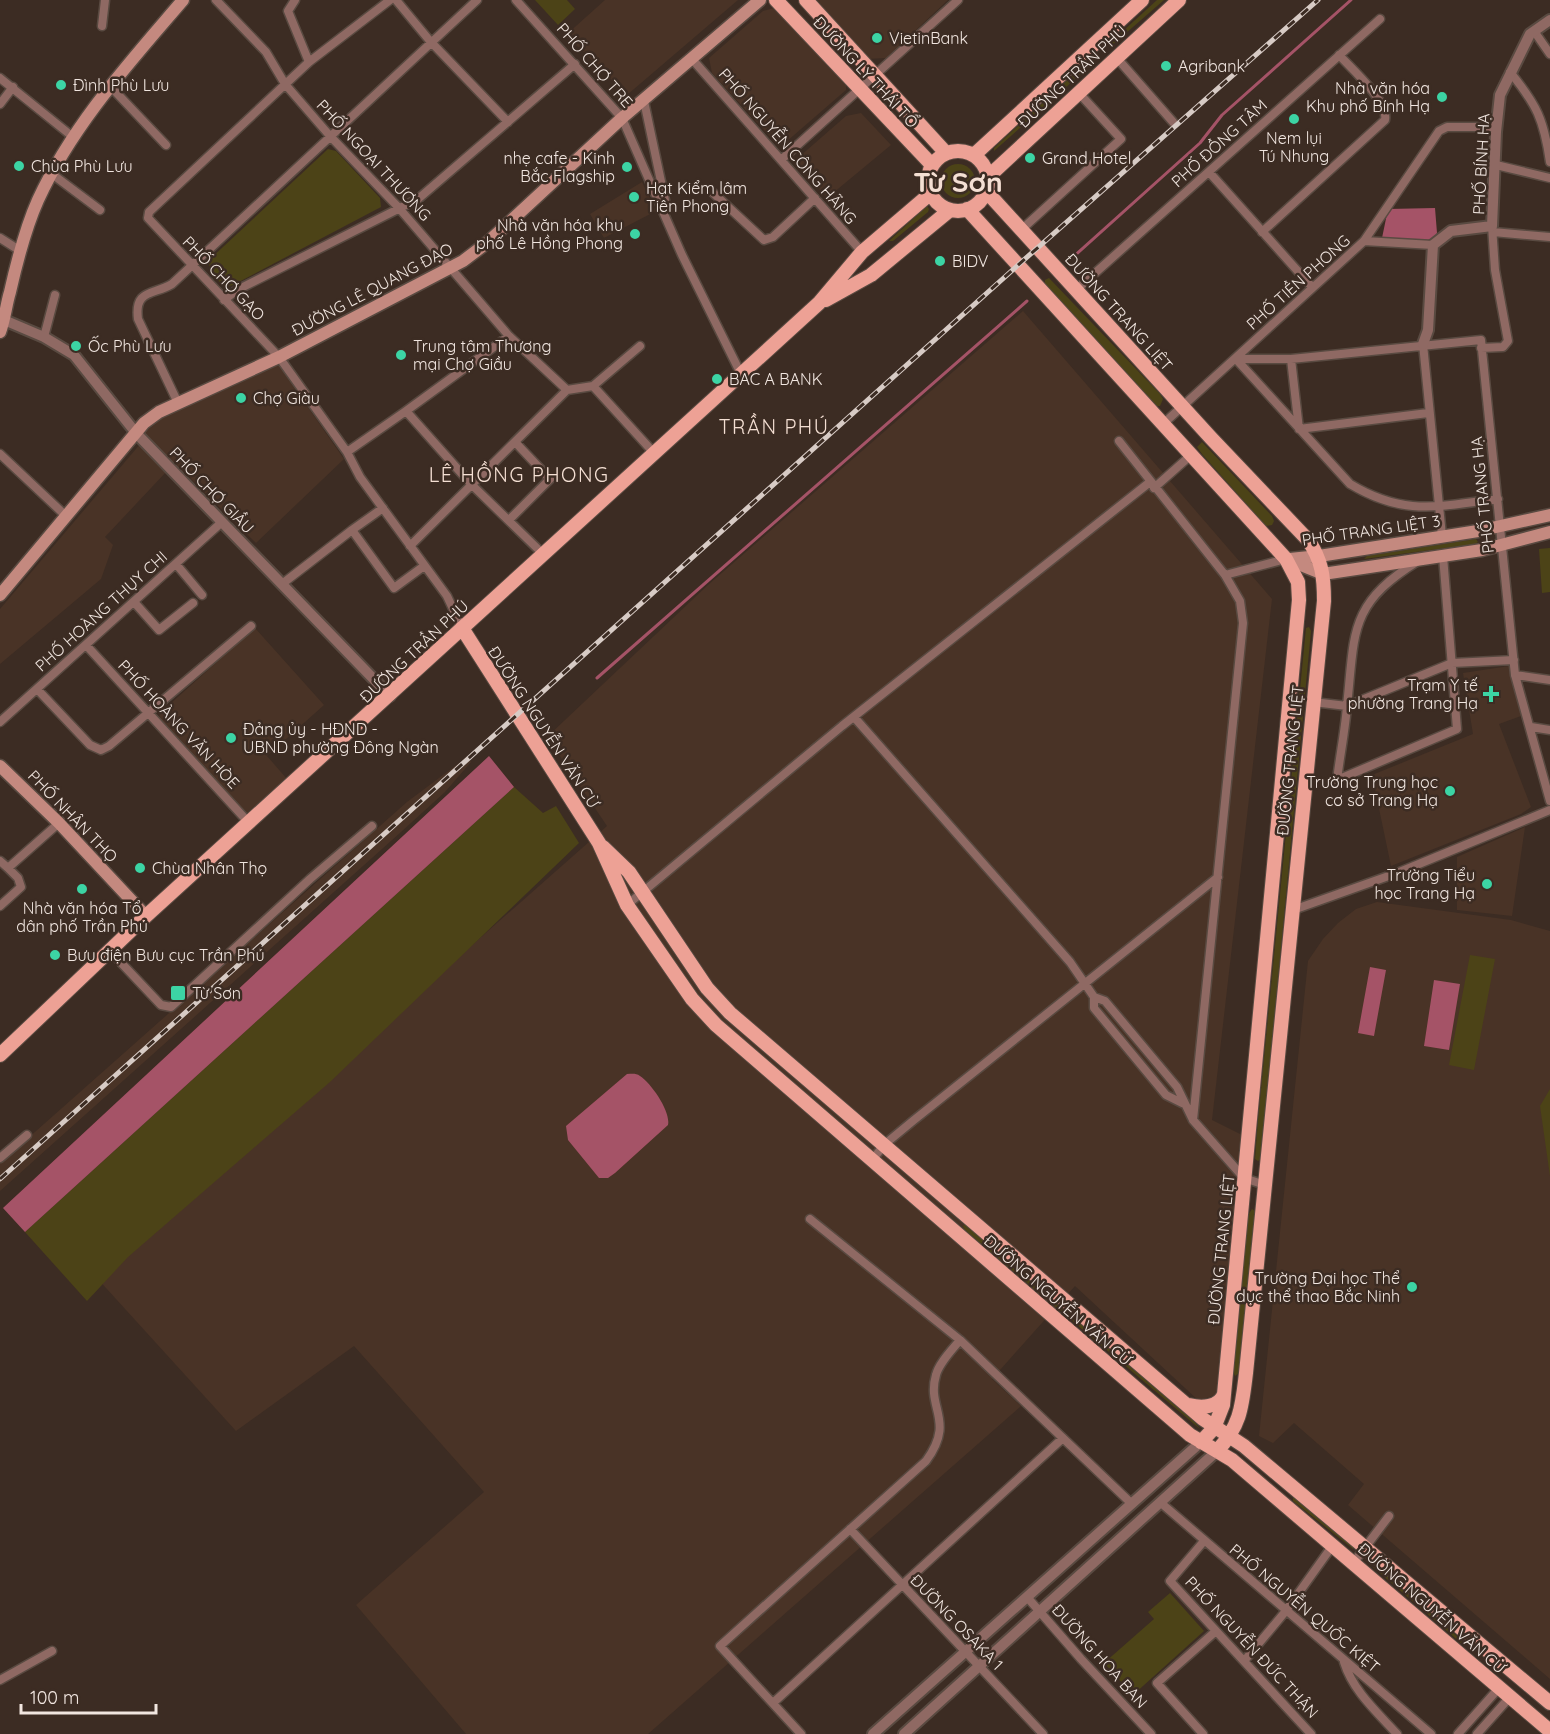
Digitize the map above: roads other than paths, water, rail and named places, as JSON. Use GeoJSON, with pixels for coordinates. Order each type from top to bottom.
{"type":"FeatureCollection","features":[{"type":"Feature","properties":{"kind":"main road"},"geometry":{"type":"LineString","coordinates":[[2,324],[20,250],[38,200],[52,174],[73,137],[110,86],[183,0]]}},
{"type":"Feature","properties":{"kind":"main road","name":"ĐƯỜNG LÊ QUANG ĐẠO"},"geometry":{"type":"LineString","coordinates":[[0,595],[136,433],[159,412],[279,357],[410,286],[451,268],[488,242],[622,118],[760,0]]}},
{"type":"Feature","properties":{"kind":"main road","name":"ĐƯỜNG LÝ THÁI TỔ"},"geometry":{"type":"LineString","coordinates":[[776,0],[932,165]]}},
{"type":"Feature","properties":{"kind":"main road","name":"ĐƯỜNG LÝ THÁI TỔ"},"geometry":{"type":"LineString","coordinates":[[806,0],[946,153]]}},
{"type":"Feature","properties":{"kind":"main road","name":"ĐƯỜNG TRẦN PHÚ"},"geometry":{"type":"LineString","coordinates":[[974,155],[1142,0]]}},
{"type":"Feature","properties":{"kind":"main road","name":"ĐƯỜNG TRẦN PHÚ"},"geometry":{"type":"LineString","coordinates":[[988,177],[1179,0]]}},
{"type":"Feature","properties":{"kind":"main road"},"geometry":{"type":"LineString","coordinates":[[1093,44],[1113,60]]}},
{"type":"Feature","properties":{"kind":"main road"},"geometry":{"type":"LineString","coordinates":[[960,150],[974,155],[983,163],[988,177],[986,191],[978,203],[967,209],[950,210],[940,205],[930,193],[928,178],[932,165],[946,153],[960,150]]}},
{"type":"Feature","properties":{"kind":"main road","name":"ĐƯỜNG TRANG LIỆT"},"geometry":{"type":"LineString","coordinates":[[986,191],[1308,540],[1319,556],[1323,574],[1324,601],[1243,1396],[1239,1418],[1230,1437],[1217,1451]]}},
{"type":"Feature","properties":{"kind":"main road","name":"ĐƯỜNG TRẦN PHÚ"},"geometry":{"type":"LineString","coordinates":[[2,1048],[819,303],[862,252],[930,193]]}},
{"type":"Feature","properties":{"kind":"main road","name":"ĐƯỜNG TRANG LIỆT"},"geometry":{"type":"LineString","coordinates":[[967,209],[1286,559],[1298,582],[1299,600],[1222,1412],[1214,1428],[1201,1442]]}},
{"type":"Feature","properties":{"kind":"main road","name":"ĐƯỜNG TRẦN PHÚ"},"geometry":{"type":"LineString","coordinates":[[819,303],[859,283],[950,210]]}},
{"type":"Feature","properties":{"kind":"main road"},"geometry":{"type":"LineString","coordinates":[[862,252],[877,270]]}},
{"type":"Feature","properties":{"kind":"main road"},"geometry":{"type":"LineString","coordinates":[[848,269],[859,283]]}},
{"type":"Feature","properties":{"kind":"main road","name":"PHỐ TRANG LIỆT 3"},"geometry":{"type":"LineString","coordinates":[[1286,559],[1319,556],[1442,536],[1550,515]]}},
{"type":"Feature","properties":{"kind":"main road"},"geometry":{"type":"LineString","coordinates":[[1323,574],[1443,556],[1550,532]]}},
{"type":"Feature","properties":{"kind":"main road","name":"PHỐ TRANG LIỆT 3"},"geometry":{"type":"LineString","coordinates":[[1286,559],[1323,574]]}},
{"type":"Feature","properties":{"kind":"main road","name":"ĐƯỜNG NGUYỄN VĂN CỪ"},"geometry":{"type":"LineString","coordinates":[[462,628],[599,843],[627,905],[692,999],[716,1025],[1080,1342],[1201,1442],[1232,1460],[1550,1731]]}},
{"type":"Feature","properties":{"kind":"main road","name":"PHỐ NHÂN THỌ"},"geometry":{"type":"LineString","coordinates":[[0,766],[59,823],[146,916]]}},
{"type":"Feature","properties":{"kind":"main road","name":"ĐƯỜNG NGUYỄN VĂN CỪ"},"geometry":{"type":"LineString","coordinates":[[599,843],[629,872],[707,988],[724,1007],[1214,1428],[1244,1446],[1484,1645],[1550,1703]]}},
{"type":"Feature","properties":{"kind":"main road"},"geometry":{"type":"LineString","coordinates":[[946,1224],[960,1209]]}},
{"type":"Feature","properties":{"kind":"main road"},"geometry":{"type":"LineString","coordinates":[[1189,1405],[1201,1407],[1215,1404],[1224,1394]]}},
{"type":"Feature","properties":{"kind":"main road"},"geometry":{"type":"LineString","coordinates":[[1470,1662],[1484,1645]]}},
{"type":"Feature","properties":{"kind":"main road"},"geometry":{"type":"LineString","coordinates":[[1510,1697],[1535,1690]]}},
{"type":"Feature","properties":{"kind":"street"},"geometry":{"type":"LineString","coordinates":[[102,26],[105,0]]}},
{"type":"Feature","properties":{"kind":"street","name":"PHỐ NGOẠI THƯƠNG"},"geometry":{"type":"LineString","coordinates":[[216,0],[266,52],[285,84],[330,136],[399,208],[509,336],[567,390]]}},
{"type":"Feature","properties":{"kind":"street"},"geometry":{"type":"LineString","coordinates":[[295,0],[288,11],[309,62]]}},
{"type":"Feature","properties":{"kind":"street","name":"PHỐ CHỢ GẠO"},"geometry":{"type":"LineString","coordinates":[[390,0],[309,62],[149,212],[151,224],[279,357],[347,452],[360,477],[455,607],[462,628]]}},
{"type":"Feature","properties":{"kind":"street"},"geometry":{"type":"LineString","coordinates":[[396,0],[430,41],[508,122]]}},
{"type":"Feature","properties":{"kind":"street"},"geometry":{"type":"LineString","coordinates":[[178,403],[142,330],[137,312],[145,294],[172,284],[430,41],[477,0]]}},
{"type":"Feature","properties":{"kind":"street","name":"PHỐ CHỢ TRE"},"geometry":{"type":"LineString","coordinates":[[516,0],[622,118],[670,223],[682,255],[741,374]]}},
{"type":"Feature","properties":{"kind":"street"},"geometry":{"type":"LineString","coordinates":[[781,160],[958,0]]}},
{"type":"Feature","properties":{"kind":"street","name":"PHỐ ĐỒNG TÂM"},"geometry":{"type":"LineString","coordinates":[[1076,290],[1380,19]]}},
{"type":"Feature","properties":{"kind":"street","name":"PHỐ BÍNH HẠ"},"geometry":{"type":"LineString","coordinates":[[1433,245],[1451,231],[1493,229],[1496,127],[1500,95],[1510,72],[1534,31],[1550,20]]}},
{"type":"Feature","properties":{"kind":"street"},"geometry":{"type":"LineString","coordinates":[[1534,31],[1550,54]]}},
{"type":"Feature","properties":{"kind":"street"},"geometry":{"type":"LineString","coordinates":[[1262,232],[1385,120],[1386,112],[1381,102],[1339,55]]}},
{"type":"Feature","properties":{"kind":"street","name":"PHỐ NGUYỄN CÔNG HÃNG"},"geometry":{"type":"LineString","coordinates":[[692,59],[862,252]]}},
{"type":"Feature","properties":{"kind":"street"},"geometry":{"type":"LineString","coordinates":[[1113,60],[1173,122]]}},
{"type":"Feature","properties":{"kind":"street"},"geometry":{"type":"LineString","coordinates":[[224,300],[237,290],[418,199],[575,64]]}},
{"type":"Feature","properties":{"kind":"street"},"geometry":{"type":"LineString","coordinates":[[1510,72],[1524,89],[1545,127],[1550,162]]}},
{"type":"Feature","properties":{"kind":"street"},"geometry":{"type":"LineString","coordinates":[[0,78],[73,137]]}},
{"type":"Feature","properties":{"kind":"street"},"geometry":{"type":"LineString","coordinates":[[110,86],[166,145]]}},
{"type":"Feature","properties":{"kind":"street"},"geometry":{"type":"LineString","coordinates":[[0,104],[13,87]]}},
{"type":"Feature","properties":{"kind":"street"},"geometry":{"type":"LineString","coordinates":[[1022,230],[1121,139],[1078,92]]}},
{"type":"Feature","properties":{"kind":"street","name":"PHỐ CHỢ TRE"},"geometry":{"type":"LineString","coordinates":[[644,101],[670,223]]}},
{"type":"Feature","properties":{"kind":"street","name":"PHỐ TIỀN PHONG"},"geometry":{"type":"LineString","coordinates":[[1162,424],[1364,242],[1439,131],[1447,127],[1496,127]]}},
{"type":"Feature","properties":{"kind":"street"},"geometry":{"type":"LineString","coordinates":[[1496,165],[1550,178]]}},
{"type":"Feature","properties":{"kind":"street"},"geometry":{"type":"LineString","coordinates":[[1209,172],[1312,287]]}},
{"type":"Feature","properties":{"kind":"street"},"geometry":{"type":"LineString","coordinates":[[52,174],[100,210]]}},
{"type":"Feature","properties":{"kind":"street"},"geometry":{"type":"LineString","coordinates":[[710,189],[764,240],[773,237],[815,198]]}},
{"type":"Feature","properties":{"kind":"street"},"geometry":{"type":"LineString","coordinates":[[1236,359],[1291,359],[1481,339],[1481,348],[1503,347],[1508,341],[1495,270],[1493,229],[1550,237]]}},
{"type":"Feature","properties":{"kind":"street"},"geometry":{"type":"LineString","coordinates":[[0,238],[20,250]]}},
{"type":"Feature","properties":{"kind":"street"},"geometry":{"type":"LineString","coordinates":[[1364,242],[1433,245],[1428,330],[1423,344],[1437,506],[1442,536]]}},
{"type":"Feature","properties":{"kind":"street"},"geometry":{"type":"LineString","coordinates":[[44,337],[55,295]]}},
{"type":"Feature","properties":{"kind":"street","name":"PHỐ CHỢ GIẦU"},"geometry":{"type":"LineString","coordinates":[[2,324],[44,337],[74,355],[136,433],[390,696]]}},
{"type":"Feature","properties":{"kind":"street"},"geometry":{"type":"LineString","coordinates":[[347,452],[509,336]]}},
{"type":"Feature","properties":{"kind":"street"},"geometry":{"type":"LineString","coordinates":[[410,546],[567,390],[593,386],[640,346]]}},
{"type":"Feature","properties":{"kind":"street","name":"PHỐ TRANG HẠ"},"geometry":{"type":"LineString","coordinates":[[1481,348],[1504,544],[1515,675],[1550,801]]}},
{"type":"Feature","properties":{"kind":"street"},"geometry":{"type":"LineString","coordinates":[[1236,359],[1350,484],[1372,497],[1400,507],[1437,506],[1498,499]]}},
{"type":"Feature","properties":{"kind":"street"},"geometry":{"type":"LineString","coordinates":[[1291,359],[1299,429]]}},
{"type":"Feature","properties":{"kind":"street"},"geometry":{"type":"LineString","coordinates":[[593,386],[654,453]]}},
{"type":"Feature","properties":{"kind":"street"},"geometry":{"type":"LineString","coordinates":[[406,411],[471,484],[543,554]]}},
{"type":"Feature","properties":{"kind":"street"},"geometry":{"type":"LineString","coordinates":[[1299,429],[1428,413]]}},
{"type":"Feature","properties":{"kind":"street"},"geometry":{"type":"LineString","coordinates":[[1119,441],[1225,574],[1240,601],[1243,623],[1193,1120]]}},
{"type":"Feature","properties":{"kind":"street"},"geometry":{"type":"LineString","coordinates":[[509,520],[550,479],[515,442]]}},
{"type":"Feature","properties":{"kind":"street"},"geometry":{"type":"LineString","coordinates":[[0,454],[66,516]]}},
{"type":"Feature","properties":{"kind":"street"},"geometry":{"type":"LineString","coordinates":[[627,905],[854,717],[1190,456]]}},
{"type":"Feature","properties":{"kind":"street"},"geometry":{"type":"LineString","coordinates":[[282,584],[383,508]]}},
{"type":"Feature","properties":{"kind":"street","name":"PHỐ HOÀNG THỤY CHI"},"geometry":{"type":"LineString","coordinates":[[0,722],[222,522]]}},
{"type":"Feature","properties":{"kind":"street"},"geometry":{"type":"LineString","coordinates":[[352,530],[394,588],[424,566]]}},
{"type":"Feature","properties":{"kind":"street"},"geometry":{"type":"LineString","coordinates":[[1421,559],[1378,594],[1358,622],[1350,657],[1347,706],[1337,780],[1457,729],[1443,556]]}},
{"type":"Feature","properties":{"kind":"street"},"geometry":{"type":"LineString","coordinates":[[1225,574],[1286,559]]}},
{"type":"Feature","properties":{"kind":"street"},"geometry":{"type":"LineString","coordinates":[[176,564],[202,595]]}},
{"type":"Feature","properties":{"kind":"street"},"geometry":{"type":"LineString","coordinates":[[134,602],[159,630],[193,603]]}},
{"type":"Feature","properties":{"kind":"street"},"geometry":{"type":"LineString","coordinates":[[37,689],[90,746],[98,750],[109,746],[251,626]]}},
{"type":"Feature","properties":{"kind":"street","name":"PHỐ HOÀNG VĂN HÒE"},"geometry":{"type":"LineString","coordinates":[[86,645],[250,824]]}},
{"type":"Feature","properties":{"kind":"street"},"geometry":{"type":"LineString","coordinates":[[1313,702],[1347,706],[1452,663],[1514,660]]}},
{"type":"Feature","properties":{"kind":"street"},"geometry":{"type":"LineString","coordinates":[[1515,675],[1550,680]]}},
{"type":"Feature","properties":{"kind":"street"},"geometry":{"type":"LineString","coordinates":[[854,717],[1070,962],[1094,997],[1105,1001],[1177,1087],[1182,1102],[1193,1120],[1245,1178],[1265,1185]]}},
{"type":"Feature","properties":{"kind":"street"},"geometry":{"type":"LineString","coordinates":[[1531,727],[1550,730]]}},
{"type":"Feature","properties":{"kind":"street"},"geometry":{"type":"LineString","coordinates":[[1293,910],[1397,873],[1550,810]]}},
{"type":"Feature","properties":{"kind":"street"},"geometry":{"type":"LineString","coordinates":[[8,868],[59,823]]}},
{"type":"Feature","properties":{"kind":"street"},"geometry":{"type":"LineString","coordinates":[[110,951],[161,1005],[171,1007],[310,879],[372,826]]}},
{"type":"Feature","properties":{"kind":"street"},"geometry":{"type":"LineString","coordinates":[[0,861],[18,878],[21,886],[0,906]]}},
{"type":"Feature","properties":{"kind":"street"},"geometry":{"type":"LineString","coordinates":[[872,1160],[885,1144],[1218,877]]}},
{"type":"Feature","properties":{"kind":"street"},"geometry":{"type":"LineString","coordinates":[[1094,997],[1094,1008],[1166,1095],[1182,1102]]}},
{"type":"Feature","properties":{"kind":"street"},"geometry":{"type":"LineString","coordinates":[[0,1158],[27,1135]]}},
{"type":"Feature","properties":{"kind":"street"},"geometry":{"type":"LineString","coordinates":[[810,1219],[960,1340],[1132,1504]]}},
{"type":"Feature","properties":{"kind":"street"},"geometry":{"type":"LineString","coordinates":[[801,1734],[720,1646],[926,1461],[937,1446],[941,1426],[934,1383],[936,1372],[960,1340]]}},
{"type":"Feature","properties":{"kind":"street"},"geometry":{"type":"LineString","coordinates":[[773,1703],[1063,1438]]}},
{"type":"Feature","properties":{"kind":"street"},"geometry":{"type":"LineString","coordinates":[[873,1734],[1201,1442]]}},
{"type":"Feature","properties":{"kind":"street"},"geometry":{"type":"LineString","coordinates":[[904,1734],[1217,1451]]}},
{"type":"Feature","properties":{"kind":"street","name":"PHỐ NGUYỄN QUỐC KIỆT"},"geometry":{"type":"LineString","coordinates":[[1161,1503],[1285,1612],[1431,1734]]}},
{"type":"Feature","properties":{"kind":"street"},"geometry":{"type":"LineString","coordinates":[[1354,1562],[1389,1516]]}},
{"type":"Feature","properties":{"kind":"street","name":"ĐƯỜNG OSAKA 1"},"geometry":{"type":"LineString","coordinates":[[850,1529],[901,1586],[1042,1733]]}},
{"type":"Feature","properties":{"kind":"street","name":"PHỐ NGUYỄN ĐỨC THẬN"},"geometry":{"type":"LineString","coordinates":[[1204,1541],[1170,1581],[1311,1734]]}},
{"type":"Feature","properties":{"kind":"street"},"geometry":{"type":"LineString","coordinates":[[1245,1660],[1285,1612],[1333,1545]]}},
{"type":"Feature","properties":{"kind":"street","name":"ĐƯỜNG HOA BAN"},"geometry":{"type":"LineString","coordinates":[[1027,1597],[1151,1734]]}},
{"type":"Feature","properties":{"kind":"street"},"geometry":{"type":"LineString","coordinates":[[1203,1734],[1157,1683],[1215,1631]]}},
{"type":"Feature","properties":{"kind":"street"},"geometry":{"type":"LineString","coordinates":[[0,1680],[52,1651]]}},
{"type":"Feature","properties":{"kind":"street"},"geometry":{"type":"LineString","coordinates":[[1344,1661],[1349,1678],[1355,1687],[1398,1734]]}},
{"type":"Feature","properties":{"kind":"street"},"geometry":{"type":"LineString","coordinates":[[1458,1734],[1510,1697]]}},
{"type":"Feature","properties":{"kind":"street"},"geometry":{"type":"LineString","coordinates":[[1477,1734],[1510,1697]]}},
{"type":"Feature","properties":{"kind":"waterway"},"geometry":{"type":"LineString","coordinates":[[1072,258],[1200,143],[1222,115],[1351,0]]}},
{"type":"Feature","properties":{"kind":"waterway"},"geometry":{"type":"LineString","coordinates":[[597,678],[1027,301]]}},
{"type":"Feature","properties":{"kind":"railway"},"geometry":{"type":"LineString","coordinates":[[0,1179],[1017,266],[1318,0]]}},
{"type":"Feature","properties":{"kind":"place","name":"VietinBank"},"geometry":{"type":"Point","coordinates":[877,38]}},
{"type":"Feature","properties":{"kind":"place","name":"Agribank"},"geometry":{"type":"Point","coordinates":[1166,66]}},
{"type":"Feature","properties":{"kind":"place","name":"Đình Phù Lưu"},"geometry":{"type":"Point","coordinates":[61,85]}},
{"type":"Feature","properties":{"kind":"place","name":"Nhà văn hóa Khu phố Bính Hạ"},"geometry":{"type":"Point","coordinates":[1442,97]}},
{"type":"Feature","properties":{"kind":"place","name":"Nem lụi Tú Nhung"},"geometry":{"type":"Point","coordinates":[1294,119]}},
{"type":"Feature","properties":{"kind":"place","name":"Grand Hotel"},"geometry":{"type":"Point","coordinates":[1030,158]}},
{"type":"Feature","properties":{"kind":"place","name":"Chùa Phù Lưu"},"geometry":{"type":"Point","coordinates":[19,166]}},
{"type":"Feature","properties":{"kind":"place","name":"nhẹ cafe - Kinh Bắc Flagship"},"geometry":{"type":"Point","coordinates":[627,167]}},
{"type":"Feature","properties":{"kind":"place","name":"Hạt Kiểm lâm Tiên Phong"},"geometry":{"type":"Point","coordinates":[634,197]}},
{"type":"Feature","properties":{"kind":"place","name":"Nhà văn hóa khu phố Lê Hồng Phong"},"geometry":{"type":"Point","coordinates":[635,234]}},
{"type":"Feature","properties":{"kind":"place","name":"BIDV"},"geometry":{"type":"Point","coordinates":[940,261]}},
{"type":"Feature","properties":{"kind":"place","name":"Ốc Phù Lưu"},"geometry":{"type":"Point","coordinates":[76,346]}},
{"type":"Feature","properties":{"kind":"place","name":"Trung tâm Thương mại Chợ Giầu"},"geometry":{"type":"Point","coordinates":[401,355]}},
{"type":"Feature","properties":{"kind":"place","name":"BAC A BANK"},"geometry":{"type":"Point","coordinates":[717,379]}},
{"type":"Feature","properties":{"kind":"place","name":"Chợ Giàu"},"geometry":{"type":"Point","coordinates":[241,398]}},
{"type":"Feature","properties":{"kind":"place","name":"Trạm Y tế phường Trang Hạ"},"geometry":{"type":"Point","coordinates":[1491,694]}},
{"type":"Feature","properties":{"kind":"place","name":"Đảng ủy - HĐND - UBND phường Đông Ngàn"},"geometry":{"type":"Point","coordinates":[231,738]}},
{"type":"Feature","properties":{"kind":"place","name":"Trường Trung học cơ sở Trang Hạ"},"geometry":{"type":"Point","coordinates":[1450,791]}},
{"type":"Feature","properties":{"kind":"place","name":"Chùa Nhân Thọ"},"geometry":{"type":"Point","coordinates":[140,868]}},
{"type":"Feature","properties":{"kind":"place","name":"Trường Tiểu học Trang Hạ"},"geometry":{"type":"Point","coordinates":[1487,884]}},
{"type":"Feature","properties":{"kind":"place","name":"Nhà văn hóa Tổ dân phố Trần Phú"},"geometry":{"type":"Point","coordinates":[82,889]}},
{"type":"Feature","properties":{"kind":"place","name":"Bưu điện Bưu cục Trần Phú"},"geometry":{"type":"Point","coordinates":[55,955]}},
{"type":"Feature","properties":{"kind":"place","name":"Từ Sơn"},"geometry":{"type":"Point","coordinates":[178,993]}},
{"type":"Feature","properties":{"kind":"place","name":"Trường Đại học Thể dục thể thao Bắc Ninh"},"geometry":{"type":"Point","coordinates":[1412,1287]}},
{"type":"Feature","properties":{"kind":"district","name":"Từ Sơn"},"geometry":{"type":"Point","coordinates":[958,181]}},
{"type":"Feature","properties":{"kind":"district","name":"TRẦN PHÚ"},"geometry":{"type":"Point","coordinates":[774,426]}},
{"type":"Feature","properties":{"kind":"district","name":"LÊ HỒNG PHONG"},"geometry":{"type":"Point","coordinates":[519,474]}}]}
